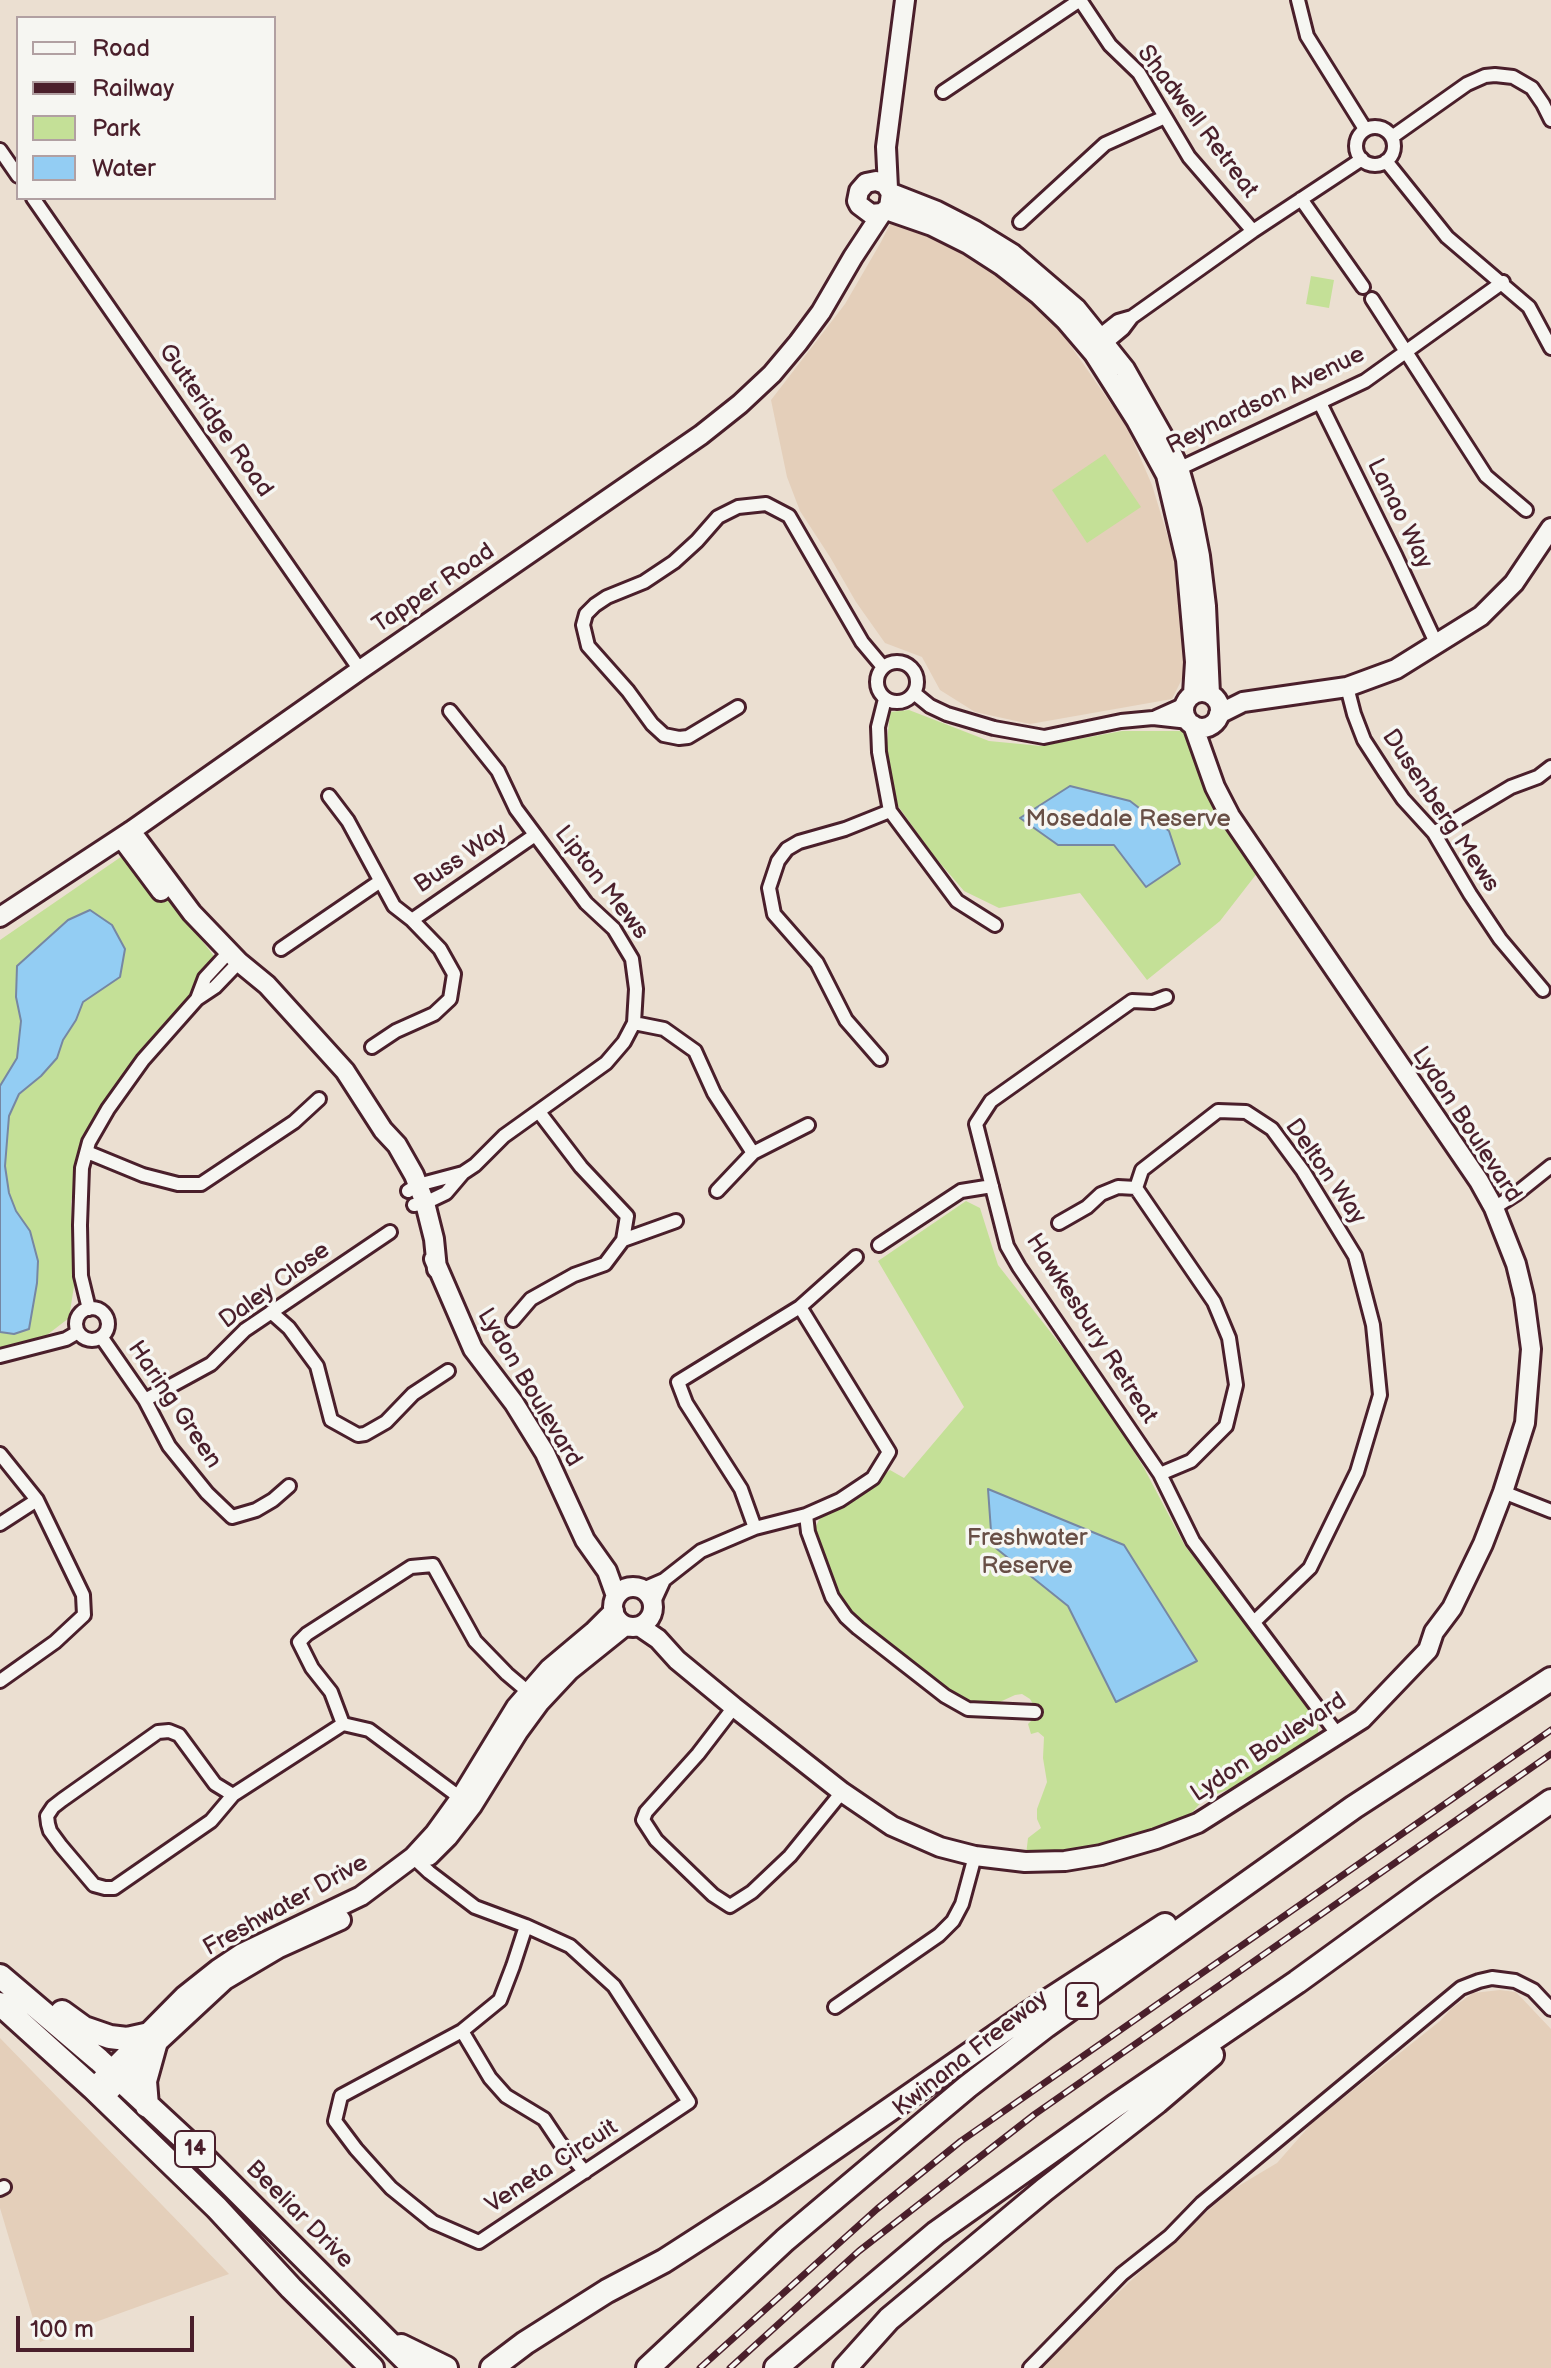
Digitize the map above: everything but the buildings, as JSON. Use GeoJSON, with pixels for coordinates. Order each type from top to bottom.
{"type":"FeatureCollection","features":[{"type":"Feature","properties":{"kind":"highway","name":"Kwinana Freeway"},"geometry":{"type":"LineString","coordinates":[[648,2368],[785,2240],[967,2087],[1046,2026],[1354,1807],[1551,1679]]}},
{"type":"Feature","properties":{"kind":"highway"},"geometry":{"type":"LineString","coordinates":[[776,2368],[936,2233],[1551,1801]]}},
{"type":"Feature","properties":{"kind":"highway"},"geometry":{"type":"LineString","coordinates":[[492,2368],[525,2343],[607,2291],[664,2261],[768,2194],[1091,1972],[1216,1893],[1250,1880]]}},
{"type":"Feature","properties":{"kind":"highway"},"geometry":{"type":"LineString","coordinates":[[4,1979],[29,1989],[84,2028],[99,2034],[150,2040],[145,2081],[147,2106]]}},
{"type":"Feature","properties":{"kind":"highway","name":"Beeliar Drive"},"geometry":{"type":"LineString","coordinates":[[4,1979],[194,2148],[414,2368]]}},
{"type":"Feature","properties":{"kind":"highway"},"geometry":{"type":"LineString","coordinates":[[845,2368],[889,2319],[1044,2190],[1157,2102],[1297,1982]]}},
{"type":"Feature","properties":{"kind":"highway","name":"14"},"geometry":{"type":"LineString","coordinates":[[0,2004],[217,2208],[368,2365]]}},
{"type":"Feature","properties":{"kind":"highway"},"geometry":{"type":"LineString","coordinates":[[386,2338],[446,2368]]}},
{"type":"Feature","properties":{"kind":"street"},"geometry":{"type":"LineString","coordinates":[[887,201],[886,147],[905,0]]}},
{"type":"Feature","properties":{"kind":"street"},"geometry":{"type":"LineString","coordinates":[[943,92],[1080,0]]}},
{"type":"Feature","properties":{"kind":"street","name":"Shadwell Retreat"},"geometry":{"type":"LineString","coordinates":[[1080,0],[1110,45],[1139,73],[1189,157],[1253,231]]}},
{"type":"Feature","properties":{"kind":"street"},"geometry":{"type":"LineString","coordinates":[[1298,0],[1307,36],[1365,129]]}},
{"type":"Feature","properties":{"kind":"street"},"geometry":{"type":"LineString","coordinates":[[1392,137],[1467,84],[1485,76],[1513,77],[1532,88],[1551,120]]}},
{"type":"Feature","properties":{"kind":"street"},"geometry":{"type":"LineString","coordinates":[[1020,222],[1105,144],[1165,117]]}},
{"type":"Feature","properties":{"kind":"street"},"geometry":{"type":"LineString","coordinates":[[1378,127],[1392,137],[1394,150],[1386,161],[1373,165],[1362,159],[1356,146],[1365,129],[1378,127]]}},
{"type":"Feature","properties":{"kind":"street"},"geometry":{"type":"LineString","coordinates":[[886,147],[857,195],[859,205],[871,214],[887,201]]}},
{"type":"Feature","properties":{"kind":"street"},"geometry":{"type":"LineString","coordinates":[[0,150],[16,173]]}},
{"type":"Feature","properties":{"kind":"street"},"geometry":{"type":"LineString","coordinates":[[1097,345],[1118,321],[1132,317],[1362,159]]}},
{"type":"Feature","properties":{"kind":"street"},"geometry":{"type":"LineString","coordinates":[[1386,161],[1447,237],[1529,307],[1551,348]]}},
{"type":"Feature","properties":{"kind":"street"},"geometry":{"type":"LineString","coordinates":[[866,183],[881,182],[887,201]]}},
{"type":"Feature","properties":{"kind":"street"},"geometry":{"type":"LineString","coordinates":[[1301,199],[1363,287]]}},
{"type":"Feature","properties":{"kind":"street","name":"Gutteridge Road"},"geometry":{"type":"LineString","coordinates":[[34,200],[360,670]]}},
{"type":"Feature","properties":{"kind":"street","name":"Tapper Road"},"geometry":{"type":"LineString","coordinates":[[0,917],[126,834],[701,435],[740,404],[772,374],[821,312],[887,201]]}},
{"type":"Feature","properties":{"kind":"street","name":"Lydon Boulevard"},"geometry":{"type":"LineString","coordinates":[[126,834],[179,905],[260,995],[291,1012],[345,1071],[383,1130],[397,1145],[434,1239],[437,1269],[473,1349],[514,1403],[545,1453],[585,1540],[607,1571],[677,1660],[842,1792],[892,1826],[940,1847],[975,1856],[1025,1862],[1065,1861],[1101,1855],[1198,1823],[1362,1719],[1428,1650],[1434,1632],[1469,1577],[1503,1492],[1525,1423],[1531,1349],[1516,1264],[1494,1208],[1245,840],[1215,787],[1206,755],[1186,560],[1172,472],[1136,420],[1076,308],[1013,254],[951,218],[887,201]]}},
{"type":"Feature","properties":{"kind":"street","name":"Tapper Road"},"geometry":{"type":"LineString","coordinates":[[853,257],[859,205]]}},
{"type":"Feature","properties":{"kind":"street","name":"Reynardson Avenue"},"geometry":{"type":"LineString","coordinates":[[1172,472],[1365,381],[1503,282]]}},
{"type":"Feature","properties":{"kind":"street"},"geometry":{"type":"LineString","coordinates":[[1372,299],[1486,476],[1526,510]]}},
{"type":"Feature","properties":{"kind":"street","name":"Lanao Way"},"geometry":{"type":"LineString","coordinates":[[1320,403],[1437,645]]}},
{"type":"Feature","properties":{"kind":"street"},"geometry":{"type":"LineString","coordinates":[[738,707],[688,737],[664,735],[588,646],[583,625],[586,614],[595,605],[644,582],[674,562],[718,517],[738,507],[766,504],[789,516],[862,642],[883,667]]}},
{"type":"Feature","properties":{"kind":"street"},"geometry":{"type":"LineString","coordinates":[[914,693],[947,714],[994,728],[1044,737],[1121,721],[1347,687],[1396,669],[1481,616],[1514,583],[1551,528]]}},
{"type":"Feature","properties":{"kind":"street"},"geometry":{"type":"LineString","coordinates":[[897,661],[911,667],[918,684],[908,700],[893,702],[885,699],[877,682],[883,667],[897,661]]}},
{"type":"Feature","properties":{"kind":"street","name":"Dusenberg Mews"},"geometry":{"type":"LineString","coordinates":[[1347,687],[1364,740],[1403,799],[1434,833],[1500,939],[1543,990]]}},
{"type":"Feature","properties":{"kind":"street"},"geometry":{"type":"LineString","coordinates":[[885,699],[878,727],[879,752],[890,811],[957,901],[995,925]]}},
{"type":"Feature","properties":{"kind":"street","name":"Lipton Mews"},"geometry":{"type":"LineString","coordinates":[[450,711],[498,771],[516,809],[535,835],[586,903],[614,929],[632,959],[636,989],[634,1023]]}},
{"type":"Feature","properties":{"kind":"street"},"geometry":{"type":"LineString","coordinates":[[1434,833],[1551,767]]}},
{"type":"Feature","properties":{"kind":"street"},"geometry":{"type":"LineString","coordinates":[[329,796],[348,821],[394,906],[440,949],[454,974],[450,999],[434,1014],[396,1031],[372,1047]]}},
{"type":"Feature","properties":{"kind":"street"},"geometry":{"type":"LineString","coordinates":[[880,1059],[846,1020],[817,963],[774,914],[769,888],[778,861],[787,849],[799,842],[854,826],[890,811]]}},
{"type":"Feature","properties":{"kind":"street","name":"Buss Way"},"geometry":{"type":"LineString","coordinates":[[412,920],[535,835]]}},
{"type":"Feature","properties":{"kind":"street"},"geometry":{"type":"LineString","coordinates":[[281,949],[379,882]]}},
{"type":"Feature","properties":{"kind":"street"},"geometry":{"type":"LineString","coordinates":[[89,1309],[81,1276],[80,1225],[82,1168],[89,1142],[134,1072],[197,999],[215,987],[230,961]]}},
{"type":"Feature","properties":{"kind":"street","name":"Hawkesbury Retreat"},"geometry":{"type":"LineString","coordinates":[[1166,997],[1153,1002],[1132,1001],[991,1101],[976,1124],[1007,1246],[1019,1267],[1160,1474],[1193,1541],[1338,1735]]}},
{"type":"Feature","properties":{"kind":"street"},"geometry":{"type":"LineString","coordinates":[[416,1196],[475,1165],[504,1136],[606,1063],[624,1042],[634,1023],[664,1029],[695,1051],[714,1093],[753,1153]]}},
{"type":"Feature","properties":{"kind":"street"},"geometry":{"type":"LineString","coordinates":[[87,1152],[143,1175],[178,1184],[201,1184],[294,1122],[319,1099]]}},
{"type":"Feature","properties":{"kind":"street","name":"Delton Way"},"geometry":{"type":"LineString","coordinates":[[1136,1188],[1142,1170],[1218,1111],[1246,1112],[1272,1129],[1303,1171],[1355,1256],[1373,1325],[1380,1395],[1357,1472],[1310,1568],[1254,1622]]}},
{"type":"Feature","properties":{"kind":"street"},"geometry":{"type":"LineString","coordinates":[[513,1320],[531,1299],[574,1275],[605,1264],[623,1240],[627,1216],[581,1167],[539,1112]]}},
{"type":"Feature","properties":{"kind":"street"},"geometry":{"type":"LineString","coordinates":[[717,1191],[753,1153],[808,1125]]}},
{"type":"Feature","properties":{"kind":"street"},"geometry":{"type":"LineString","coordinates":[[1494,1208],[1551,1166]]}},
{"type":"Feature","properties":{"kind":"street"},"geometry":{"type":"LineString","coordinates":[[879,1245],[961,1191],[992,1186]]}},
{"type":"Feature","properties":{"kind":"street"},"geometry":{"type":"LineString","coordinates":[[1059,1223],[1087,1207],[1101,1194],[1118,1187],[1136,1188],[1214,1302],[1229,1338],[1236,1385],[1226,1426],[1191,1461],[1160,1474]]}},
{"type":"Feature","properties":{"kind":"street"},"geometry":{"type":"LineString","coordinates":[[623,1240],[676,1221]]}},
{"type":"Feature","properties":{"kind":"street","name":"Daley Close"},"geometry":{"type":"LineString","coordinates":[[145,1400],[211,1364],[245,1330],[390,1232]]}},
{"type":"Feature","properties":{"kind":"street"},"geometry":{"type":"LineString","coordinates":[[755,1528],[741,1489],[686,1403],[678,1382],[800,1307],[856,1257]]}},
{"type":"Feature","properties":{"kind":"street"},"geometry":{"type":"LineString","coordinates":[[634,1607],[701,1551],[755,1528],[806,1515],[840,1500],[873,1478],[889,1452],[800,1307]]}},
{"type":"Feature","properties":{"kind":"street"},"geometry":{"type":"LineString","coordinates":[[89,1309],[101,1310],[106,1316],[109,1327],[102,1338],[93,1341],[83,1338],[78,1332],[76,1321],[81,1313],[89,1309]]}},
{"type":"Feature","properties":{"kind":"street"},"geometry":{"type":"LineString","coordinates":[[271,1312],[289,1328],[317,1366],[331,1420],[358,1435],[386,1422],[413,1394],[448,1371]]}},
{"type":"Feature","properties":{"kind":"street"},"geometry":{"type":"LineString","coordinates":[[0,1356],[66,1339],[78,1332]]}},
{"type":"Feature","properties":{"kind":"street","name":"Haring Green"},"geometry":{"type":"LineString","coordinates":[[102,1338],[145,1400],[169,1446],[207,1493],[232,1517],[256,1510],[289,1486]]}},
{"type":"Feature","properties":{"kind":"street"},"geometry":{"type":"LineString","coordinates":[[0,1454],[37,1500],[83,1595],[84,1615],[55,1642],[0,1681]]}},
{"type":"Feature","properties":{"kind":"street"},"geometry":{"type":"LineString","coordinates":[[1503,1492],[1551,1511]]}},
{"type":"Feature","properties":{"kind":"street"},"geometry":{"type":"LineString","coordinates":[[0,1524],[37,1500]]}},
{"type":"Feature","properties":{"kind":"street"},"geometry":{"type":"LineString","coordinates":[[806,1515],[808,1532],[832,1597],[858,1628],[945,1696],[968,1709],[1035,1712]]}},
{"type":"Feature","properties":{"kind":"street"},"geometry":{"type":"LineString","coordinates":[[343,1724],[331,1692],[312,1668],[299,1642],[411,1567],[433,1565],[475,1641],[534,1697]]}},
{"type":"Feature","properties":{"kind":"street","name":"Freshwater Drive"},"geometry":{"type":"LineString","coordinates":[[98,2093],[150,2040],[184,1996],[242,1953],[361,1896],[417,1861],[448,1837],[466,1802],[518,1732],[534,1697],[569,1671],[634,1607]]}},
{"type":"Feature","properties":{"kind":"street"},"geometry":{"type":"LineString","coordinates":[[734,1707],[698,1754],[646,1812],[643,1820],[656,1840],[713,1895],[730,1906],[752,1892],[790,1856],[842,1792]]}},
{"type":"Feature","properties":{"kind":"street"},"geometry":{"type":"LineString","coordinates":[[233,1795],[215,1784],[179,1735],[169,1731],[158,1732],[53,1807],[47,1816],[48,1824],[61,1846],[94,1885],[114,1888],[211,1821],[233,1795],[343,1724],[369,1730],[466,1802]]}},
{"type":"Feature","properties":{"kind":"street"},"geometry":{"type":"LineString","coordinates":[[835,2007],[939,1935],[953,1921],[962,1904],[975,1856]]}},
{"type":"Feature","properties":{"kind":"street"},"geometry":{"type":"LineString","coordinates":[[417,1861],[475,1907],[526,1926]]}},
{"type":"Feature","properties":{"kind":"street","name":"Veneta Circuit"},"geometry":{"type":"LineString","coordinates":[[526,1926],[570,1946],[614,1986],[689,2102],[479,2242],[433,2222],[391,2188],[335,2121],[341,2096],[462,2031],[500,2000],[526,1926]]}},
{"type":"Feature","properties":{"kind":"street"},"geometry":{"type":"LineString","coordinates":[[1030,2368],[1122,2274],[1170,2236],[1202,2203],[1461,1988],[1492,1978],[1515,1981],[1533,1990],[1551,2009]]}},
{"type":"Feature","properties":{"kind":"street"},"geometry":{"type":"LineString","coordinates":[[462,2031],[490,2078],[506,2096],[544,2119],[585,2172]]}},
{"type":"Feature","properties":{"kind":"shaded area"},"geometry":{"type":"Polygon","coordinates":[[[892,220],[911,223],[1000,275],[1046,310],[1127,427],[1152,485],[1174,557],[1186,622],[1188,667],[1172,699],[1030,724],[975,712],[940,690],[922,657],[885,643],[800,511],[787,477],[771,400],[845,304],[892,220]]]}},
{"type":"Feature","properties":{"kind":"shaded area"},"geometry":{"type":"Polygon","coordinates":[[[1516,1992],[1551,2029],[1551,2368],[1039,2368],[1230,2191],[1277,2163],[1313,2122],[1440,2021],[1452,2008],[1473,1993],[1516,1992]]]}},
{"type":"Feature","properties":{"kind":"shaded area"},"geometry":{"type":"Polygon","coordinates":[[[0,2038],[229,2274],[40,2342],[0,2208],[0,2038]]]}},
{"type":"Feature","properties":{"kind":"green space"},"geometry":{"type":"Polygon","coordinates":[[[1311,276],[1334,280],[1329,308],[1306,304],[1311,276]]]}},
{"type":"Feature","properties":{"kind":"green space"},"geometry":{"type":"Polygon","coordinates":[[[1105,454],[1141,507],[1087,543],[1052,490],[1105,454]]]}},
{"type":"Feature","properties":{"kind":"green space","name":"Mosedale Reserve"},"geometry":{"type":"Polygon","coordinates":[[[909,710],[989,741],[1041,746],[1122,731],[1187,731],[1258,872],[1220,921],[1147,980],[1080,893],[999,908],[964,891],[898,806],[886,753],[890,712],[909,710]]]}},
{"type":"Feature","properties":{"kind":"green space"},"geometry":{"type":"Polygon","coordinates":[[[131,850],[221,965],[83,1141],[71,1202],[74,1286],[69,1318],[43,1338],[0,1351],[0,940],[131,850]]]}},
{"type":"Feature","properties":{"kind":"green space","name":"Freshwater Reserve"},"geometry":{"type":"Polygon","coordinates":[[[966,1201],[980,1208],[998,1265],[1110,1413],[1144,1468],[1185,1546],[1264,1646],[1318,1724],[1318,1734],[1312,1742],[1232,1788],[1204,1799],[1179,1822],[1091,1851],[1026,1855],[1028,1838],[1041,1828],[1037,1809],[1047,1782],[1044,1737],[1038,1732],[1031,1734],[1028,1724],[1036,1709],[1030,1699],[1022,1694],[991,1706],[970,1704],[956,1697],[854,1618],[835,1592],[814,1530],[820,1518],[858,1497],[890,1470],[904,1478],[964,1407],[878,1261],[966,1201]]]}},
{"type":"Feature","properties":{"kind":"water"},"geometry":{"type":"Polygon","coordinates":[[[1070,786],[1130,801],[1169,831],[1180,864],[1146,887],[1114,845],[1058,845],[1020,818],[1070,786]]]}},
{"type":"Feature","properties":{"kind":"water"},"geometry":{"type":"Polygon","coordinates":[[[90,910],[112,925],[125,949],[120,977],[83,1002],[57,1058],[19,1094],[9,1116],[5,1166],[9,1193],[16,1211],[30,1231],[38,1261],[29,1329],[14,1334],[0,1332],[0,1086],[17,1058],[21,1021],[16,997],[17,966],[68,920],[90,910]]]}},
{"type":"Feature","properties":{"kind":"water"},"geometry":{"type":"Polygon","coordinates":[[[988,1489],[1124,1545],[1197,1661],[1116,1702],[1068,1606],[992,1545],[988,1489]]]}},
{"type":"Feature","properties":{"kind":"railway"},"geometry":{"type":"LineString","coordinates":[[700,2368],[877,2209],[961,2141],[1551,1730]]}},
{"type":"Feature","properties":{"kind":"railway"},"geometry":{"type":"LineString","coordinates":[[730,2368],[859,2251],[1035,2114],[1551,1754]]}}]}
